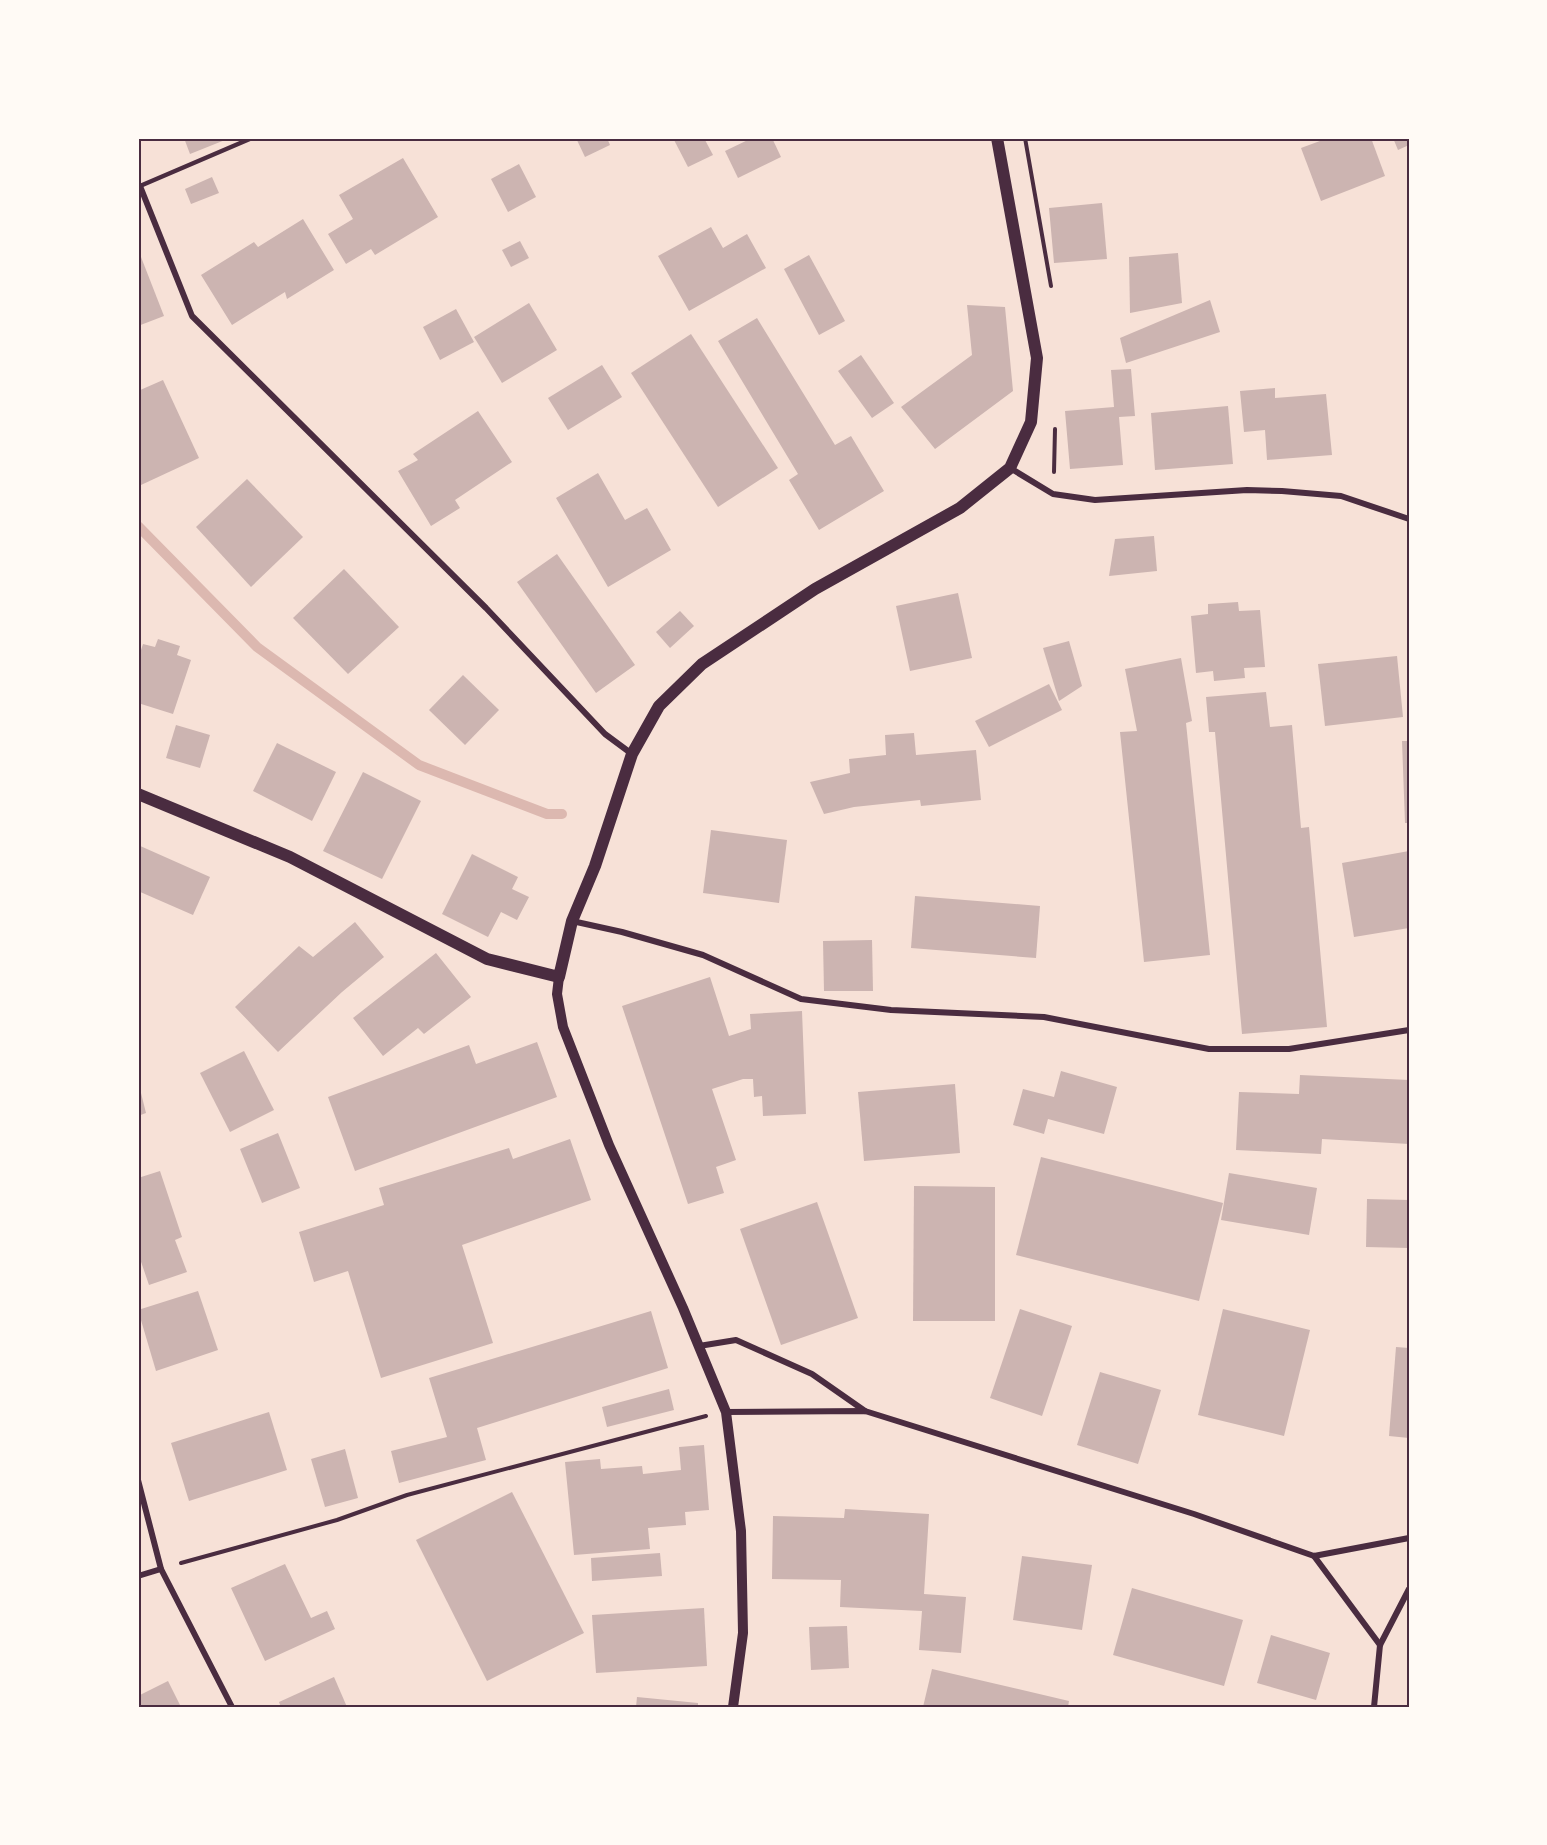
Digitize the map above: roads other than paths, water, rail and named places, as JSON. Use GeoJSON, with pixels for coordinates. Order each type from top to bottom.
{"type":"FeatureCollection","features":[{"type":"Feature","properties":{"kind":"main road"},"geometry":{"type":"LineString","coordinates":[[138,794],[290,857],[487,959],[559,977],[572,921],[595,866],[632,754],[659,706],[702,664],[815,589],[960,508],[1010,468],[1031,422],[1037,358],[997,138]]}},
{"type":"Feature","properties":{"kind":"street"},"geometry":{"type":"LineString","coordinates":[[139,186],[192,316],[486,608],[605,734],[632,754]]}},
{"type":"Feature","properties":{"kind":"street"},"geometry":{"type":"LineString","coordinates":[[1010,468],[1053,494],[1095,500],[1247,490],[1282,491],[1341,496],[1409,519]]}},
{"type":"Feature","properties":{"kind":"street"},"geometry":{"type":"LineString","coordinates":[[572,921],[622,932],[703,955],[801,999],[891,1010],[1044,1017],[1209,1049],[1289,1049],[1409,1029]]}},
{"type":"Feature","properties":{"kind":"street"},"geometry":{"type":"LineString","coordinates":[[559,977],[557,994],[563,1027],[609,1145],[726,1412],[741,1531],[743,1633],[733,1707]]}},
{"type":"Feature","properties":{"kind":"street"},"geometry":{"type":"LineString","coordinates":[[699,1346],[736,1340],[812,1374],[865,1411],[1183,1510],[1314,1556],[1409,1538]]}},
{"type":"Feature","properties":{"kind":"street"},"geometry":{"type":"LineString","coordinates":[[726,1412],[865,1411]]}},
{"type":"Feature","properties":{"kind":"street"},"geometry":{"type":"LineString","coordinates":[[138,1480],[160,1569],[232,1707]]}},
{"type":"Feature","properties":{"kind":"street"},"geometry":{"type":"LineString","coordinates":[[1314,1556],[1380,1645]]}},
{"type":"Feature","properties":{"kind":"street"},"geometry":{"type":"LineString","coordinates":[[138,1576],[160,1569]]}},
{"type":"Feature","properties":{"kind":"street"},"geometry":{"type":"LineString","coordinates":[[1374,1707],[1380,1645],[1409,1589]]}},
{"type":"Feature","properties":{"kind":"lane"},"geometry":{"type":"LineString","coordinates":[[139,186],[252,138]]}},
{"type":"Feature","properties":{"kind":"waterway"},"geometry":{"type":"LineString","coordinates":[[138,526],[257,647],[419,765],[547,814],[562,814]]}}]}
